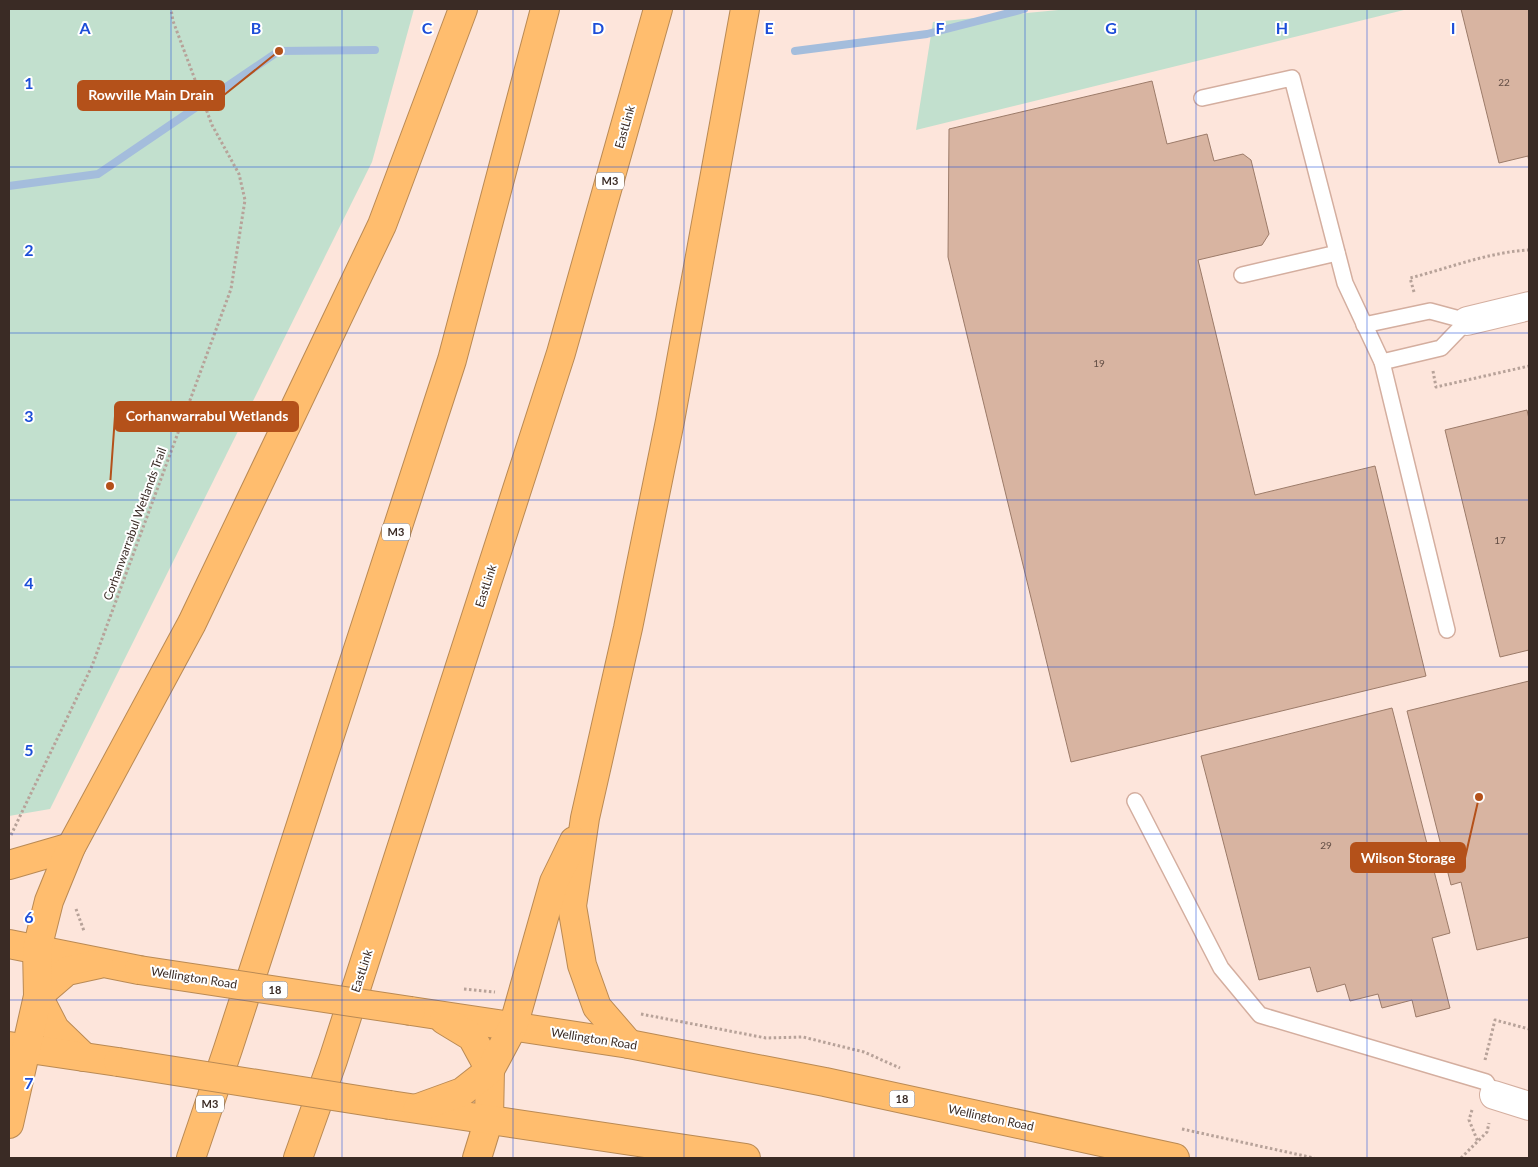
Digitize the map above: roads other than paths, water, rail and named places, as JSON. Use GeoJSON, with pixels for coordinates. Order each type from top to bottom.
{"type":"FeatureCollection","features":[{"type":"Feature","properties":{"kind":"highway"},"geometry":{"type":"LineString","coordinates":[[9,1124],[18,1048],[38,996],[37,949],[49,901],[71,847],[192,623],[382,225],[463,9]]}},
{"type":"Feature","properties":{"kind":"highway","name":"M3"},"geometry":{"type":"LineString","coordinates":[[191,1158],[452,360],[545,9]]}},
{"type":"Feature","properties":{"kind":"highway","name":"EastLink"},"geometry":{"type":"LineString","coordinates":[[298,1158],[333,1060],[561,353],[658,9]]}},
{"type":"Feature","properties":{"kind":"highway"},"geometry":{"type":"LineString","coordinates":[[629,1044],[597,1007],[582,965],[572,906],[585,818],[628,628],[670,421],[745,9]]}},
{"type":"Feature","properties":{"kind":"highway"},"geometry":{"type":"LineString","coordinates":[[403,1107],[462,1092],[490,1070],[514,1027],[554,882],[585,818]]}},
{"type":"Feature","properties":{"kind":"highway"},"geometry":{"type":"LineString","coordinates":[[9,865],[71,847]]}},
{"type":"Feature","properties":{"kind":"highway","name":"Wellington Road"},"geometry":{"type":"LineString","coordinates":[[9,944],[139,970],[411,1011],[438,1017],[629,1044],[825,1082],[1176,1158]]}},
{"type":"Feature","properties":{"kind":"highway"},"geometry":{"type":"LineString","coordinates":[[38,996],[67,970],[105,963]]}},
{"type":"Feature","properties":{"kind":"highway"},"geometry":{"type":"LineString","coordinates":[[38,996],[55,1029],[84,1057]]}},
{"type":"Feature","properties":{"kind":"highway"},"geometry":{"type":"LineString","coordinates":[[438,1017],[472,1037],[490,1070],[489,1119],[478,1158]]}},
{"type":"Feature","properties":{"kind":"highway"},"geometry":{"type":"LineString","coordinates":[[18,1048],[489,1119],[524,1126],[746,1158]]}},
{"type":"Feature","properties":{"kind":"street"},"geometry":{"type":"LineString","coordinates":[[1467,321],[1529,306]]}},
{"type":"Feature","properties":{"kind":"street"},"geometry":{"type":"LineString","coordinates":[[1494,1095],[1529,1106]]}},
{"type":"Feature","properties":{"kind":"lane"},"geometry":{"type":"LineString","coordinates":[[1202,98],[1292,78],[1345,283],[1382,362],[1447,630]]}},
{"type":"Feature","properties":{"kind":"lane"},"geometry":{"type":"LineString","coordinates":[[1242,275],[1337,253]]}},
{"type":"Feature","properties":{"kind":"lane"},"geometry":{"type":"LineString","coordinates":[[1364,325],[1430,311],[1467,321],[1441,348],[1382,362]]}},
{"type":"Feature","properties":{"kind":"lane"},"geometry":{"type":"LineString","coordinates":[[1135,801],[1221,968],[1260,1015],[1486,1082],[1494,1095]]}},
{"type":"Feature","properties":{"kind":"waterway"},"geometry":{"type":"LineString","coordinates":[[795,51],[927,34],[1024,9]]}},
{"type":"Feature","properties":{"kind":"waterway"},"geometry":{"type":"LineString","coordinates":[[9,186],[98,174],[279,51],[375,50]]}},
{"type":"Feature","properties":{"kind":"place","name":"Rowville Main Drain"},"geometry":{"type":"Point","coordinates":[279,51]}},
{"type":"Feature","properties":{"kind":"place","name":"Corhanwarrabul Wetlands"},"geometry":{"type":"Point","coordinates":[110,486]}},
{"type":"Feature","properties":{"kind":"place","name":"Wilson Storage"},"geometry":{"type":"Point","coordinates":[1479,797]}}]}
